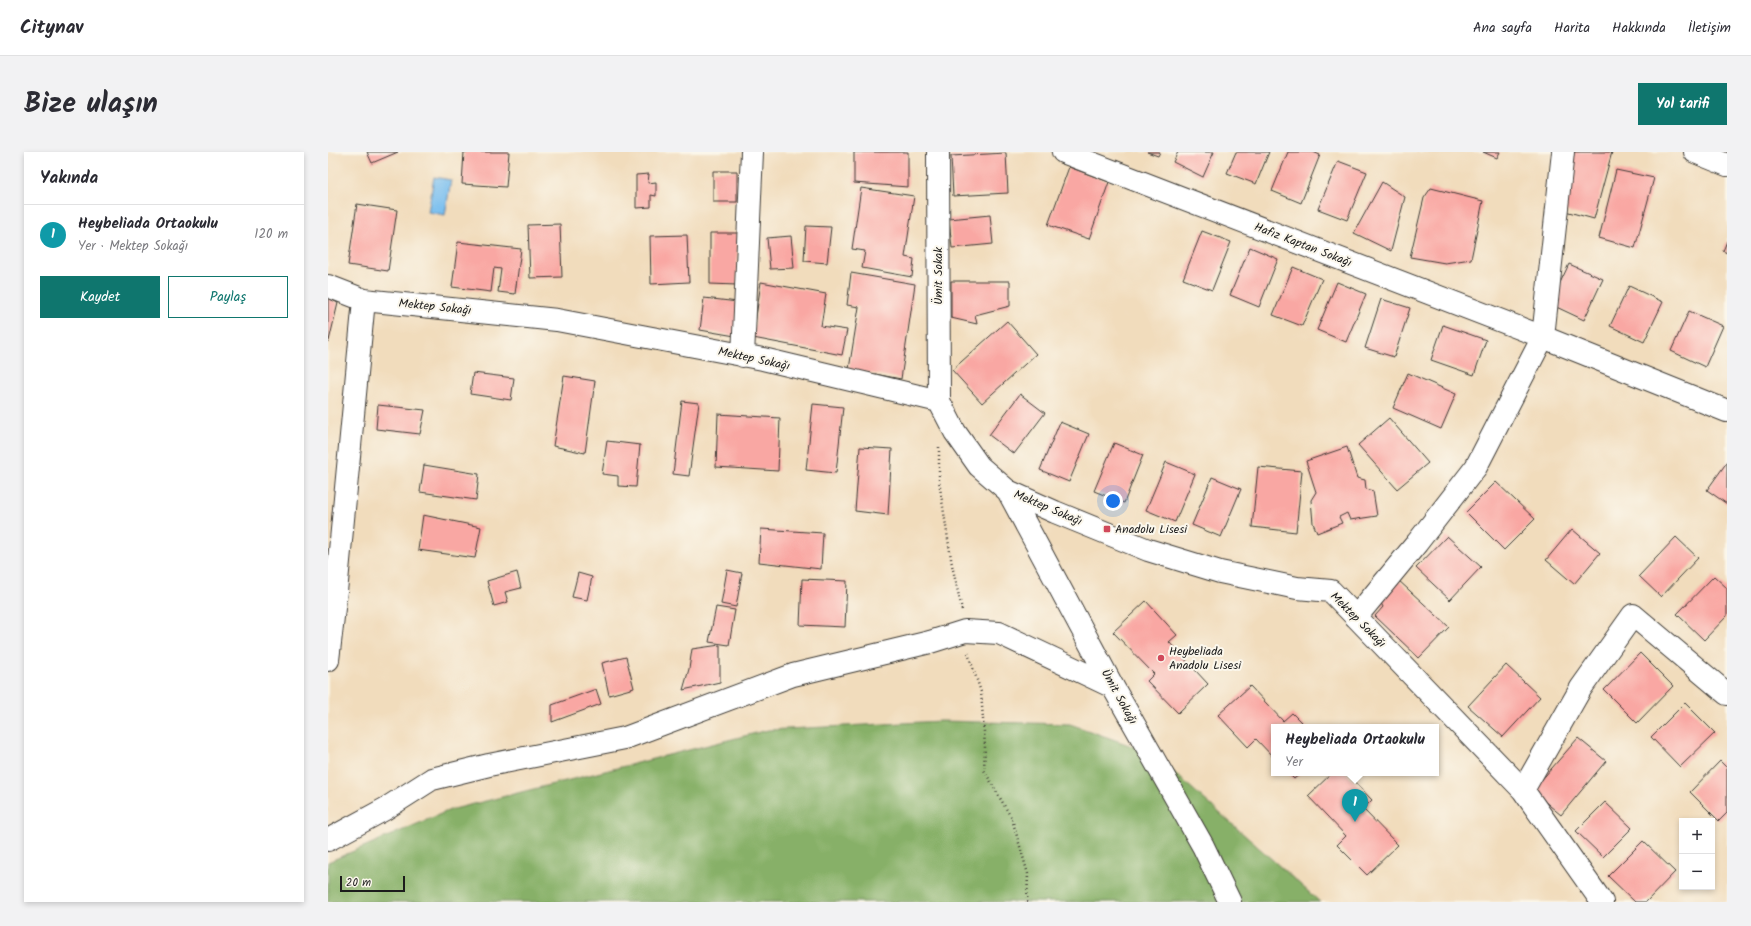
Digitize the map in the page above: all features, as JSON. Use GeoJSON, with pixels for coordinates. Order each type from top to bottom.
{"type":"FeatureCollection","features":[{"type":"Feature","properties":{"kind":"street"},"geometry":{"type":"LineString","coordinates":[[743,356],[752,152]]}},
{"type":"Feature","properties":{"kind":"street","name":"Ümit Sokak"},"geometry":{"type":"LineString","coordinates":[[938,152],[938,401]]}},
{"type":"Feature","properties":{"kind":"street","name":"Hafız Kaptan Sokağı"},"geometry":{"type":"LineString","coordinates":[[1063,152],[1727,411]]}},
{"type":"Feature","properties":{"kind":"street"},"geometry":{"type":"LineString","coordinates":[[1356,617],[1417,543],[1476,467],[1543,338],[1563,152]]}},
{"type":"Feature","properties":{"kind":"street"},"geometry":{"type":"LineString","coordinates":[[1695,152],[1727,165]]}},
{"type":"Feature","properties":{"kind":"street","name":"Mektep Sokağı"},"geometry":{"type":"LineString","coordinates":[[328,286],[364,300],[557,320],[743,356],[938,401],[955,432],[979,466],[1008,491],[1148,550],[1213,570],[1297,588],[1331,591],[1523,790],[1602,902]]}},
{"type":"Feature","properties":{"kind":"street"},"geometry":{"type":"LineString","coordinates":[[328,660],[333,581],[364,300]]}},
{"type":"Feature","properties":{"kind":"street","name":"Ümit Sokağı"},"geometry":{"type":"LineString","coordinates":[[1008,491],[1113,687],[1203,846],[1230,902]]}},
{"type":"Feature","properties":{"kind":"street"},"geometry":{"type":"LineString","coordinates":[[1523,790],[1581,688],[1633,615],[1727,694]]}},
{"type":"Feature","properties":{"kind":"street"},"geometry":{"type":"LineString","coordinates":[[328,840],[385,809],[432,780],[489,765],[625,738],[793,675],[930,642],[965,631],[999,633],[1113,687]]}},
{"type":"Feature","properties":{"kind":"path"},"geometry":{"type":"LineString","coordinates":[[939,445],[939,481],[952,565],[969,658],[981,692],[985,746],[984,770],[1012,819],[1028,874],[1027,902]]}},
{"type":"Feature","properties":{"kind":"green space"},"geometry":{"type":"Polygon","coordinates":[[[941,721],[1070,724],[1152,753],[1320,902],[328,902],[328,862],[450,810],[768,730],[941,721]]]}},
{"type":"Feature","properties":{"kind":"water"},"geometry":{"type":"Polygon","coordinates":[[[434,177],[451,180],[445,215],[428,212],[434,177]]]}},
{"type":"Feature","properties":{"kind":"building"},"geometry":{"type":"Polygon","coordinates":[[[367,152],[398,152],[372,163],[367,152]]]}},
{"type":"Feature","properties":{"kind":"building"},"geometry":{"type":"Polygon","coordinates":[[[464,152],[509,152],[506,187],[462,184],[464,152]]]}},
{"type":"Feature","properties":{"kind":"building"},"geometry":{"type":"Polygon","coordinates":[[[854,152],[908,152],[908,187],[854,183],[854,152]]]}},
{"type":"Feature","properties":{"kind":"building"},"geometry":{"type":"Polygon","coordinates":[[[1147,152],[1160,152],[1158,156],[1147,152]]]}},
{"type":"Feature","properties":{"kind":"building"},"geometry":{"type":"Polygon","coordinates":[[[1178,152],[1214,152],[1203,177],[1173,162],[1178,152]]]}},
{"type":"Feature","properties":{"kind":"building"},"geometry":{"type":"Polygon","coordinates":[[[1236,152],[1269,152],[1256,184],[1227,173],[1236,152]]]}},
{"type":"Feature","properties":{"kind":"building"},"geometry":{"type":"Polygon","coordinates":[[[1288,152],[1313,152],[1320,155],[1301,203],[1272,191],[1288,152]]]}},
{"type":"Feature","properties":{"kind":"building"},"geometry":{"type":"Polygon","coordinates":[[[1483,152],[1500,152],[1497,158],[1483,152]]]}},
{"type":"Feature","properties":{"kind":"building"},"geometry":{"type":"Polygon","coordinates":[[[1573,152],[1612,152],[1594,219],[1558,209],[1573,152]]]}},
{"type":"Feature","properties":{"kind":"building"},"geometry":{"type":"Polygon","coordinates":[[[1006,153],[1008,193],[953,196],[951,156],[1006,153]]]}},
{"type":"Feature","properties":{"kind":"building"},"geometry":{"type":"Polygon","coordinates":[[[1338,161],[1367,172],[1347,220],[1318,209],[1338,161]]]}},
{"type":"Feature","properties":{"kind":"building"},"geometry":{"type":"Polygon","coordinates":[[[1069,167],[1109,182],[1089,239],[1048,225],[1069,167]]]}},
{"type":"Feature","properties":{"kind":"building"},"geometry":{"type":"Polygon","coordinates":[[[1616,170],[1654,178],[1635,248],[1599,238],[1616,170]]]}},
{"type":"Feature","properties":{"kind":"building"},"geometry":{"type":"Polygon","coordinates":[[[713,171],[737,171],[737,202],[713,202],[713,171]]]}},
{"type":"Feature","properties":{"kind":"building"},"geometry":{"type":"Polygon","coordinates":[[[649,174],[648,183],[656,182],[656,196],[651,195],[651,207],[636,208],[636,175],[649,174]]]}},
{"type":"Feature","properties":{"kind":"building"},"geometry":{"type":"Polygon","coordinates":[[[1382,182],[1405,197],[1391,251],[1354,233],[1382,182]]]}},
{"type":"Feature","properties":{"kind":"building"},"geometry":{"type":"Polygon","coordinates":[[[861,188],[914,196],[905,257],[914,259],[912,277],[862,268],[865,251],[852,249],[861,188]]]}},
{"type":"Feature","properties":{"kind":"building"},"geometry":{"type":"Polygon","coordinates":[[[1431,188],[1483,201],[1471,259],[1445,263],[1410,257],[1424,198],[1431,188]]]}},
{"type":"Feature","properties":{"kind":"building"},"geometry":{"type":"Polygon","coordinates":[[[357,204],[397,210],[388,271],[348,265],[357,204]]]}},
{"type":"Feature","properties":{"kind":"building"},"geometry":{"type":"Polygon","coordinates":[[[990,215],[993,244],[952,248],[949,219],[990,215]]]}},
{"type":"Feature","properties":{"kind":"building"},"geometry":{"type":"Polygon","coordinates":[[[560,224],[562,277],[530,278],[528,225],[560,224]]]}},
{"type":"Feature","properties":{"kind":"building"},"geometry":{"type":"Polygon","coordinates":[[[806,226],[831,227],[827,263],[804,261],[806,226]]]}},
{"type":"Feature","properties":{"kind":"building"},"geometry":{"type":"Polygon","coordinates":[[[1202,231],[1231,242],[1212,290],[1183,279],[1202,231]]]}},
{"type":"Feature","properties":{"kind":"building"},"geometry":{"type":"Polygon","coordinates":[[[710,233],[738,233],[737,285],[710,284],[710,233]]]}},
{"type":"Feature","properties":{"kind":"building"},"geometry":{"type":"Polygon","coordinates":[[[687,235],[689,282],[651,284],[650,236],[687,235]]]}},
{"type":"Feature","properties":{"kind":"building"},"geometry":{"type":"Polygon","coordinates":[[[791,236],[794,268],[770,269],[767,238],[791,236]]]}},
{"type":"Feature","properties":{"kind":"building"},"geometry":{"type":"Polygon","coordinates":[[[1727,241],[1727,253],[1723,251],[1727,241]]]}},
{"type":"Feature","properties":{"kind":"building"},"geometry":{"type":"Polygon","coordinates":[[[458,242],[521,249],[515,294],[498,292],[501,269],[494,268],[491,292],[452,287],[458,242]]]}},
{"type":"Feature","properties":{"kind":"building"},"geometry":{"type":"Polygon","coordinates":[[[1250,247],[1278,259],[1259,307],[1230,295],[1250,247]]]}},
{"type":"Feature","properties":{"kind":"building"},"geometry":{"type":"Polygon","coordinates":[[[1569,264],[1603,279],[1584,320],[1550,304],[1569,264]]]}},
{"type":"Feature","properties":{"kind":"building"},"geometry":{"type":"Polygon","coordinates":[[[1293,267],[1322,279],[1302,326],[1273,315],[1293,267]]]}},
{"type":"Feature","properties":{"kind":"building"},"geometry":{"type":"Polygon","coordinates":[[[851,273],[915,284],[901,379],[849,369],[859,307],[847,305],[851,273]]]}},
{"type":"Feature","properties":{"kind":"building"},"geometry":{"type":"Polygon","coordinates":[[[951,281],[1010,281],[1010,306],[975,315],[977,324],[951,318],[951,281]]]}},
{"type":"Feature","properties":{"kind":"building"},"geometry":{"type":"Polygon","coordinates":[[[761,282],[826,294],[821,326],[847,330],[842,355],[753,338],[761,282]]]}},
{"type":"Feature","properties":{"kind":"building"},"geometry":{"type":"Polygon","coordinates":[[[1337,282],[1366,294],[1346,342],[1317,330],[1337,282]]]}},
{"type":"Feature","properties":{"kind":"building"},"geometry":{"type":"Polygon","coordinates":[[[1629,286],[1663,302],[1644,342],[1610,326],[1629,286]]]}},
{"type":"Feature","properties":{"kind":"building"},"geometry":{"type":"Polygon","coordinates":[[[328,298],[338,303],[329,341],[328,341],[328,298]]]}},
{"type":"Feature","properties":{"kind":"building"},"geometry":{"type":"Polygon","coordinates":[[[704,298],[738,302],[735,336],[700,330],[704,298]]]}},
{"type":"Feature","properties":{"kind":"building"},"geometry":{"type":"Polygon","coordinates":[[[1381,299],[1410,308],[1394,357],[1365,348],[1381,299]]]}},
{"type":"Feature","properties":{"kind":"building"},"geometry":{"type":"Polygon","coordinates":[[[1689,311],[1723,326],[1705,367],[1671,351],[1689,311]]]}},
{"type":"Feature","properties":{"kind":"building"},"geometry":{"type":"Polygon","coordinates":[[[1007,321],[1036,354],[982,403],[952,370],[1007,321]]]}},
{"type":"Feature","properties":{"kind":"building"},"geometry":{"type":"Polygon","coordinates":[[[1443,325],[1486,340],[1474,375],[1431,360],[1443,325]]]}},
{"type":"Feature","properties":{"kind":"building"},"geometry":{"type":"Polygon","coordinates":[[[473,373],[514,378],[511,400],[470,394],[473,373]]]}},
{"type":"Feature","properties":{"kind":"building"},"geometry":{"type":"Polygon","coordinates":[[[1408,373],[1456,394],[1441,429],[1393,408],[1408,373]]]}},
{"type":"Feature","properties":{"kind":"building"},"geometry":{"type":"Polygon","coordinates":[[[564,376],[595,381],[585,453],[553,446],[564,376]]]}},
{"type":"Feature","properties":{"kind":"building"},"geometry":{"type":"Polygon","coordinates":[[[1020,394],[1045,413],[1014,454],[989,435],[1020,394]]]}},
{"type":"Feature","properties":{"kind":"building"},"geometry":{"type":"Polygon","coordinates":[[[682,401],[699,403],[689,476],[673,474],[682,401]]]}},
{"type":"Feature","properties":{"kind":"building"},"geometry":{"type":"Polygon","coordinates":[[[813,404],[843,407],[836,473],[806,470],[813,404]]]}},
{"type":"Feature","properties":{"kind":"building"},"geometry":{"type":"Polygon","coordinates":[[[378,405],[425,410],[420,434],[376,429],[378,405]]]}},
{"type":"Feature","properties":{"kind":"building"},"geometry":{"type":"Polygon","coordinates":[[[718,414],[780,418],[778,471],[716,467],[718,414]]]}},
{"type":"Feature","properties":{"kind":"building"},"geometry":{"type":"Polygon","coordinates":[[[1389,418],[1428,463],[1397,489],[1358,445],[1389,418]]]}},
{"type":"Feature","properties":{"kind":"building"},"geometry":{"type":"Polygon","coordinates":[[[1060,422],[1089,434],[1069,482],[1040,470],[1060,422]]]}},
{"type":"Feature","properties":{"kind":"building"},"geometry":{"type":"Polygon","coordinates":[[[607,441],[640,445],[636,487],[618,486],[618,476],[602,474],[607,441]]]}},
{"type":"Feature","properties":{"kind":"building"},"geometry":{"type":"Polygon","coordinates":[[[1114,443],[1143,455],[1124,503],[1094,491],[1114,443]]]}},
{"type":"Feature","properties":{"kind":"building"},"geometry":{"type":"Polygon","coordinates":[[[860,447],[892,449],[888,515],[855,511],[860,447]]]}},
{"type":"Feature","properties":{"kind":"building"},"geometry":{"type":"Polygon","coordinates":[[[1347,447],[1357,478],[1365,480],[1366,489],[1373,491],[1377,516],[1350,520],[1347,513],[1339,517],[1342,523],[1317,533],[1313,523],[1311,500],[1316,492],[1306,461],[1347,447]]]}},
{"type":"Feature","properties":{"kind":"building"},"geometry":{"type":"Polygon","coordinates":[[[1166,462],[1195,474],[1175,522],[1146,510],[1166,462]]]}},
{"type":"Feature","properties":{"kind":"building"},"geometry":{"type":"Polygon","coordinates":[[[1727,462],[1727,504],[1707,490],[1727,462]]]}},
{"type":"Feature","properties":{"kind":"building"},"geometry":{"type":"Polygon","coordinates":[[[424,465],[479,474],[476,500],[420,492],[424,465]]]}},
{"type":"Feature","properties":{"kind":"building"},"geometry":{"type":"Polygon","coordinates":[[[1258,467],[1302,471],[1296,532],[1252,527],[1258,467]]]}},
{"type":"Feature","properties":{"kind":"building"},"geometry":{"type":"Polygon","coordinates":[[[1212,477],[1241,489],[1221,537],[1192,525],[1212,477]]]}},
{"type":"Feature","properties":{"kind":"building"},"geometry":{"type":"Polygon","coordinates":[[[1496,482],[1535,519],[1504,550],[1466,512],[1496,482]]]}},
{"type":"Feature","properties":{"kind":"building"},"geometry":{"type":"Polygon","coordinates":[[[423,515],[481,527],[475,558],[418,550],[423,515]]]}},
{"type":"Feature","properties":{"kind":"building"},"geometry":{"type":"Polygon","coordinates":[[[761,529],[823,533],[821,569],[759,562],[761,529]]]}},
{"type":"Feature","properties":{"kind":"building"},"geometry":{"type":"Polygon","coordinates":[[[1572,529],[1600,553],[1574,584],[1546,560],[1572,529]]]}},
{"type":"Feature","properties":{"kind":"building"},"geometry":{"type":"Polygon","coordinates":[[[1447,536],[1481,567],[1450,600],[1416,568],[1447,536]]]}},
{"type":"Feature","properties":{"kind":"building"},"geometry":{"type":"Polygon","coordinates":[[[1676,537],[1698,558],[1661,597],[1639,576],[1676,537]]]}},
{"type":"Feature","properties":{"kind":"building"},"geometry":{"type":"Polygon","coordinates":[[[727,570],[742,573],[736,607],[721,604],[727,570]]]}},
{"type":"Feature","properties":{"kind":"building"},"geometry":{"type":"Polygon","coordinates":[[[517,572],[521,588],[505,592],[508,602],[494,606],[487,581],[517,572]]]}},
{"type":"Feature","properties":{"kind":"building"},"geometry":{"type":"Polygon","coordinates":[[[578,573],[592,577],[587,600],[572,597],[578,573]]]}},
{"type":"Feature","properties":{"kind":"building"},"geometry":{"type":"Polygon","coordinates":[[[1714,576],[1727,588],[1727,616],[1704,640],[1677,614],[1714,576]]]}},
{"type":"Feature","properties":{"kind":"building"},"geometry":{"type":"Polygon","coordinates":[[[802,579],[847,581],[845,627],[800,625],[802,579]]]}},
{"type":"Feature","properties":{"kind":"building"},"geometry":{"type":"Polygon","coordinates":[[[1397,579],[1449,627],[1419,658],[1375,616],[1383,607],[1379,599],[1397,579]]]}},
{"type":"Feature","properties":{"kind":"building","name":"Heybeliada Anadolu Lisesi"},"geometry":{"type":"Polygon","coordinates":[[[1146,601],[1177,635],[1169,642],[1208,684],[1178,713],[1147,681],[1154,674],[1113,632],[1146,601]]]}},
{"type":"Feature","properties":{"kind":"building"},"geometry":{"type":"Polygon","coordinates":[[[716,607],[735,610],[729,645],[709,642],[716,607]]]}},
{"type":"Feature","properties":{"kind":"building"},"geometry":{"type":"Polygon","coordinates":[[[720,645],[720,682],[683,690],[689,669],[692,649],[720,645]]]}},
{"type":"Feature","properties":{"kind":"building"},"geometry":{"type":"Polygon","coordinates":[[[1640,653],[1673,686],[1637,723],[1604,690],[1640,653]]]}},
{"type":"Feature","properties":{"kind":"building"},"geometry":{"type":"Polygon","coordinates":[[[626,657],[634,688],[609,695],[602,663],[626,657]]]}},
{"type":"Feature","properties":{"kind":"building"},"geometry":{"type":"Polygon","coordinates":[[[1506,665],[1540,697],[1503,737],[1468,706],[1506,665]]]}},
{"type":"Feature","properties":{"kind":"building"},"geometry":{"type":"Polygon","coordinates":[[[1250,686],[1283,721],[1292,713],[1303,724],[1271,724],[1271,755],[1256,739],[1248,747],[1218,715],[1250,686]]]}},
{"type":"Feature","properties":{"kind":"building"},"geometry":{"type":"Polygon","coordinates":[[[596,689],[601,704],[552,722],[552,705],[596,689]]]}},
{"type":"Feature","properties":{"kind":"building"},"geometry":{"type":"Polygon","coordinates":[[[1685,703],[1715,733],[1680,767],[1651,737],[1685,703]]]}},
{"type":"Feature","properties":{"kind":"building"},"geometry":{"type":"Polygon","coordinates":[[[1578,738],[1606,761],[1561,815],[1532,791],[1578,738]]]}},
{"type":"Feature","properties":{"kind":"building"},"geometry":{"type":"Polygon","coordinates":[[[1720,761],[1727,768],[1727,813],[1719,821],[1690,792],[1720,761]]]}},
{"type":"Feature","properties":{"kind":"building"},"geometry":{"type":"Polygon","coordinates":[[[1329,776],[1349,776],[1372,800],[1363,809],[1398,845],[1367,875],[1337,845],[1346,836],[1308,796],[1329,776]]]}},
{"type":"Feature","properties":{"kind":"building"},"geometry":{"type":"Polygon","coordinates":[[[1605,802],[1632,828],[1603,857],[1576,831],[1605,802]]]}},
{"type":"Feature","properties":{"kind":"building"},"geometry":{"type":"Polygon","coordinates":[[[1643,841],[1675,872],[1646,902],[1635,902],[1608,876],[1643,841]]]}},
{"type":"Feature","properties":{"kind":"place","name":"Anadolu Lisesi"},"geometry":{"type":"Point","coordinates":[1107,529]}},
{"type":"Feature","properties":{"kind":"place","name":"Heybeliada Anadolu Lisesi"},"geometry":{"type":"Point","coordinates":[1161,658]}},
{"type":"Feature","properties":{"kind":"place","name":"Heybeliada Ortaokulu"},"geometry":{"type":"Point","coordinates":[1355,822]}}]}
